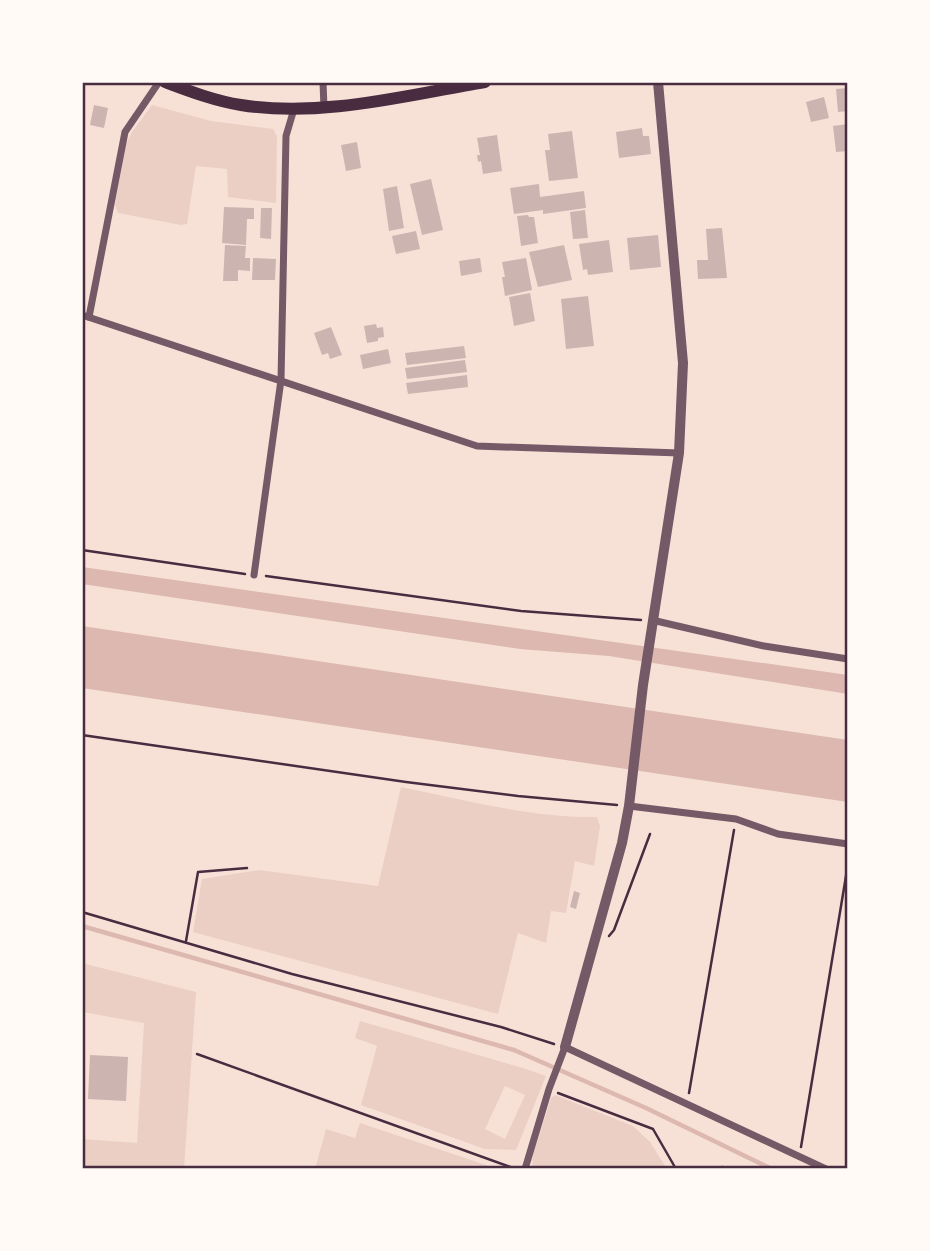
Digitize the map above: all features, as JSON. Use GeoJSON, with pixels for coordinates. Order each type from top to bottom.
{"type":"FeatureCollection","features":[{"type":"Feature","properties":{"kind":"main road"},"geometry":{"type":"LineString","coordinates":[[164,82],[241,105],[293,109],[324,108],[485,82]]}},
{"type":"Feature","properties":{"kind":"street"},"geometry":{"type":"LineString","coordinates":[[159,82],[125,132],[86,316],[477,446],[679,453]]}},
{"type":"Feature","properties":{"kind":"street"},"geometry":{"type":"LineString","coordinates":[[323,82],[324,108]]}},
{"type":"Feature","properties":{"kind":"street"},"geometry":{"type":"LineString","coordinates":[[525,1169],[563,1051],[622,843],[652,623],[679,453],[683,363],[658,82]]}},
{"type":"Feature","properties":{"kind":"street"},"geometry":{"type":"LineString","coordinates":[[254,575],[281,380],[286,136],[293,109]]}},
{"type":"Feature","properties":{"kind":"street"},"geometry":{"type":"LineString","coordinates":[[652,623],[764,646],[848,659]]}},
{"type":"Feature","properties":{"kind":"street"},"geometry":{"type":"LineString","coordinates":[[629,806],[736,819],[778,834],[848,844]]}},
{"type":"Feature","properties":{"kind":"street"},"geometry":{"type":"LineString","coordinates":[[563,1051],[688,1103],[826,1169]]}},
{"type":"Feature","properties":{"kind":"path"},"geometry":{"type":"LineString","coordinates":[[82,550],[521,611],[652,623]]}},
{"type":"Feature","properties":{"kind":"path"},"geometry":{"type":"LineString","coordinates":[[82,735],[518,796],[629,806]]}},
{"type":"Feature","properties":{"kind":"path"},"geometry":{"type":"LineString","coordinates":[[688,1103],[736,819]]}},
{"type":"Feature","properties":{"kind":"path"},"geometry":{"type":"LineString","coordinates":[[594,941],[605,945],[614,930],[650,834]]}},
{"type":"Feature","properties":{"kind":"path"},"geometry":{"type":"LineString","coordinates":[[800,1156],[848,864]]}},
{"type":"Feature","properties":{"kind":"path"},"geometry":{"type":"LineString","coordinates":[[186,941],[198,872],[247,868]]}},
{"type":"Feature","properties":{"kind":"path"},"geometry":{"type":"LineString","coordinates":[[82,912],[292,974],[501,1027],[563,1051]]}},
{"type":"Feature","properties":{"kind":"path"},"geometry":{"type":"LineString","coordinates":[[197,1054],[515,1169]]}},
{"type":"Feature","properties":{"kind":"path"},"geometry":{"type":"LineString","coordinates":[[550,1085],[653,1129],[676,1169]]}},
{"type":"Feature","properties":{"kind":"path"},"geometry":{"type":"LineString","coordinates":[[718,1169],[728,1169]]}},
{"type":"Feature","properties":{"kind":"shaded area"},"geometry":{"type":"Polygon","coordinates":[[[152,105],[211,121],[273,129],[277,136],[276,203],[228,197],[227,169],[196,166],[187,224],[118,213],[115,205],[126,144],[152,105]]]}},
{"type":"Feature","properties":{"kind":"shaded area"},"geometry":{"type":"Polygon","coordinates":[[[82,567],[848,675],[848,694],[609,656],[520,649],[82,584],[82,567]]]}},
{"type":"Feature","properties":{"kind":"shaded area"},"geometry":{"type":"Polygon","coordinates":[[[82,626],[848,740],[848,802],[82,688],[82,626]]]}},
{"type":"Feature","properties":{"kind":"shaded area"},"geometry":{"type":"Polygon","coordinates":[[[401,787],[548,815],[597,817],[600,826],[594,866],[575,861],[566,913],[551,911],[546,943],[518,933],[498,1014],[193,932],[202,879],[259,870],[378,886],[401,787]]]}},
{"type":"Feature","properties":{"kind":"shaded area"},"geometry":{"type":"Polygon","coordinates":[[[82,963],[196,992],[184,1169],[82,1169],[82,1139],[137,1143],[144,1023],[82,1012],[82,963]]]}},
{"type":"Feature","properties":{"kind":"shaded area"},"geometry":{"type":"Polygon","coordinates":[[[360,1021],[546,1076],[516,1150],[485,1149],[361,1105],[377,1046],[355,1038],[360,1021]],[[505,1086],[485,1129],[505,1139],[525,1095],[505,1086]]]}},
{"type":"Feature","properties":{"kind":"shaded area"},"geometry":{"type":"Polygon","coordinates":[[[555,1095],[633,1126],[650,1142],[667,1169],[532,1169],[533,1155],[551,1098],[555,1095]]]}},
{"type":"Feature","properties":{"kind":"shaded area"},"geometry":{"type":"Polygon","coordinates":[[[360,1123],[498,1169],[315,1169],[326,1129],[355,1138],[360,1123]]]}},
{"type":"Feature","properties":{"kind":"building"},"geometry":{"type":"Polygon","coordinates":[[[848,88],[848,111],[838,112],[836,89],[848,88]]]}},
{"type":"Feature","properties":{"kind":"building"},"geometry":{"type":"Polygon","coordinates":[[[824,97],[829,118],[811,122],[806,102],[824,97]]]}},
{"type":"Feature","properties":{"kind":"building"},"geometry":{"type":"Polygon","coordinates":[[[94,105],[108,108],[104,128],[90,125],[94,105]]]}},
{"type":"Feature","properties":{"kind":"building"},"geometry":{"type":"Polygon","coordinates":[[[848,124],[848,151],[836,152],[833,126],[848,124]]]}},
{"type":"Feature","properties":{"kind":"building"},"geometry":{"type":"Polygon","coordinates":[[[642,128],[643,136],[649,136],[651,154],[619,158],[616,132],[642,128]]]}},
{"type":"Feature","properties":{"kind":"building"},"geometry":{"type":"Polygon","coordinates":[[[572,131],[578,178],[549,181],[545,150],[550,150],[548,134],[572,131]]]}},
{"type":"Feature","properties":{"kind":"building"},"geometry":{"type":"Polygon","coordinates":[[[497,135],[502,171],[483,174],[481,161],[478,162],[477,155],[480,155],[477,138],[497,135]]]}},
{"type":"Feature","properties":{"kind":"building"},"geometry":{"type":"Polygon","coordinates":[[[357,142],[361,168],[346,171],[341,145],[357,142]]]}},
{"type":"Feature","properties":{"kind":"building"},"geometry":{"type":"Polygon","coordinates":[[[431,179],[443,230],[422,235],[410,184],[431,179]]]}},
{"type":"Feature","properties":{"kind":"building"},"geometry":{"type":"Polygon","coordinates":[[[539,184],[540,197],[584,191],[586,208],[543,214],[543,210],[514,214],[510,188],[539,184]]]}},
{"type":"Feature","properties":{"kind":"building"},"geometry":{"type":"Polygon","coordinates":[[[397,186],[404,228],[389,231],[383,189],[397,186]]]}},
{"type":"Feature","properties":{"kind":"building"},"geometry":{"type":"Polygon","coordinates":[[[224,207],[254,208],[254,219],[247,219],[246,245],[222,243],[224,207]]]}},
{"type":"Feature","properties":{"kind":"building"},"geometry":{"type":"Polygon","coordinates":[[[261,208],[272,208],[271,239],[260,238],[261,208]]]}},
{"type":"Feature","properties":{"kind":"building"},"geometry":{"type":"Polygon","coordinates":[[[585,210],[588,238],[573,239],[570,212],[585,210]]]}},
{"type":"Feature","properties":{"kind":"building"},"geometry":{"type":"Polygon","coordinates":[[[517,216],[534,217],[538,243],[521,246],[517,216]]]}},
{"type":"Feature","properties":{"kind":"building"},"geometry":{"type":"Polygon","coordinates":[[[722,228],[727,278],[698,279],[697,260],[708,260],[706,229],[722,228]]]}},
{"type":"Feature","properties":{"kind":"building"},"geometry":{"type":"Polygon","coordinates":[[[416,231],[420,249],[396,254],[392,236],[416,231]]]}},
{"type":"Feature","properties":{"kind":"building"},"geometry":{"type":"Polygon","coordinates":[[[658,235],[661,267],[630,270],[627,238],[658,235]]]}},
{"type":"Feature","properties":{"kind":"building"},"geometry":{"type":"Polygon","coordinates":[[[609,240],[613,272],[588,275],[587,269],[583,270],[579,244],[609,240]]]}},
{"type":"Feature","properties":{"kind":"building"},"geometry":{"type":"Polygon","coordinates":[[[225,245],[246,246],[245,258],[250,258],[250,271],[238,270],[238,281],[223,281],[225,245]]]}},
{"type":"Feature","properties":{"kind":"building"},"geometry":{"type":"Polygon","coordinates":[[[564,245],[572,280],[538,287],[529,252],[564,245]]]}},
{"type":"Feature","properties":{"kind":"building"},"geometry":{"type":"Polygon","coordinates":[[[253,258],[276,259],[275,280],[252,280],[253,258]]]}},
{"type":"Feature","properties":{"kind":"building"},"geometry":{"type":"Polygon","coordinates":[[[480,258],[482,272],[461,276],[459,261],[480,258]]]}},
{"type":"Feature","properties":{"kind":"building"},"geometry":{"type":"Polygon","coordinates":[[[526,258],[532,290],[505,296],[502,262],[526,258]]]}},
{"type":"Feature","properties":{"kind":"building"},"geometry":{"type":"Polygon","coordinates":[[[530,293],[535,321],[514,326],[509,297],[530,293]]]}},
{"type":"Feature","properties":{"kind":"building"},"geometry":{"type":"Polygon","coordinates":[[[588,296],[594,346],[566,349],[561,299],[588,296]]]}},
{"type":"Feature","properties":{"kind":"building"},"geometry":{"type":"Polygon","coordinates":[[[376,324],[377,328],[383,327],[384,337],[367,343],[364,326],[376,324]]]}},
{"type":"Feature","properties":{"kind":"building"},"geometry":{"type":"Polygon","coordinates":[[[331,327],[342,355],[330,359],[328,353],[322,355],[314,333],[331,327]]]}},
{"type":"Feature","properties":{"kind":"building"},"geometry":{"type":"Polygon","coordinates":[[[464,346],[466,358],[407,365],[405,353],[464,346]]]}},
{"type":"Feature","properties":{"kind":"building"},"geometry":{"type":"Polygon","coordinates":[[[388,349],[391,363],[363,369],[360,355],[388,349]]]}},
{"type":"Feature","properties":{"kind":"building"},"geometry":{"type":"Polygon","coordinates":[[[465,360],[467,372],[407,379],[405,368],[465,360]]]}},
{"type":"Feature","properties":{"kind":"building"},"geometry":{"type":"Polygon","coordinates":[[[467,375],[468,387],[408,394],[406,383],[467,375]]]}},
{"type":"Feature","properties":{"kind":"building"},"geometry":{"type":"Polygon","coordinates":[[[574,891],[580,893],[576,909],[570,907],[574,891]]]}},
{"type":"Feature","properties":{"kind":"building"},"geometry":{"type":"Polygon","coordinates":[[[90,1055],[128,1057],[126,1101],[88,1099],[90,1055]]]}},
{"type":"Feature","properties":{"kind":"waterway"},"geometry":{"type":"LineString","coordinates":[[82,926],[514,1050],[646,1108],[772,1169]]}}]}
